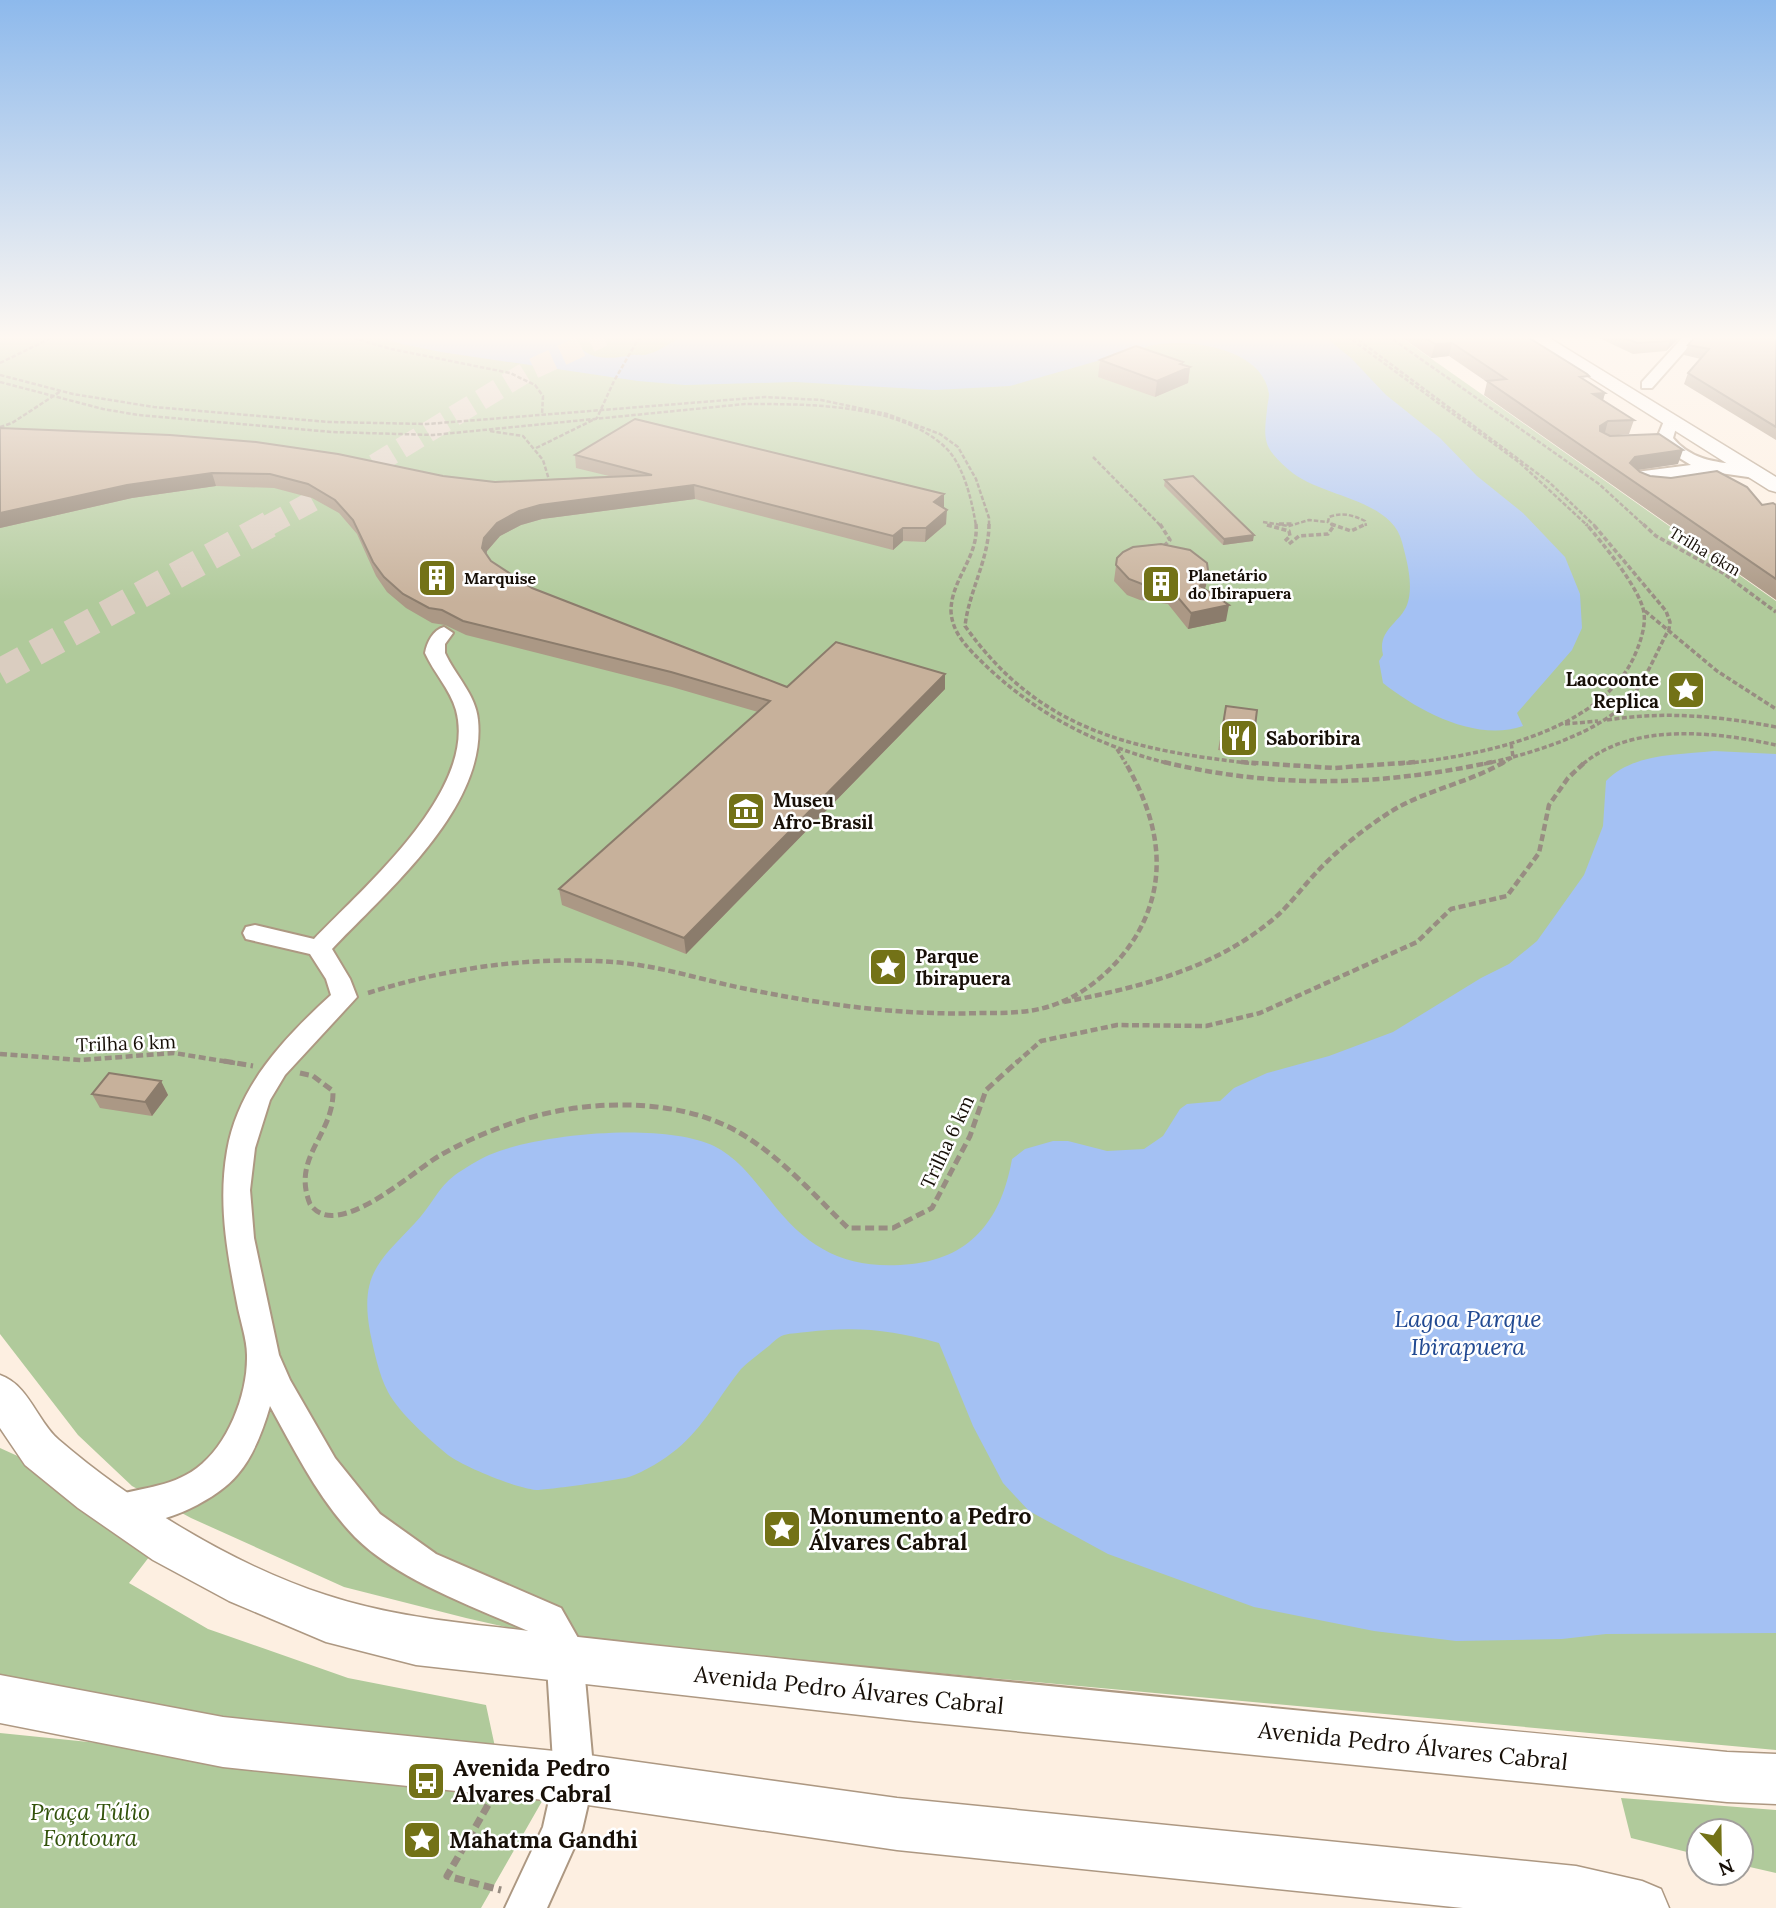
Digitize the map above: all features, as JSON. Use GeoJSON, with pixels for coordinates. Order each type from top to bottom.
{"type":"FeatureCollection","features":[{"type":"Feature","properties":{"kind":"main road"},"geometry":{"type":"LineString","coordinates":[[1678,425],[1776,486]]}},
{"type":"Feature","properties":{"kind":"main road"},"geometry":{"type":"LineString","coordinates":[[1712,425],[1776,464]]}},
{"type":"Feature","properties":{"kind":"main road","name":"Avenida Pedro Álvares Cabral"},"geometry":{"type":"LineString","coordinates":[[0,1393],[40,1451],[169,1545],[245,1585],[326,1619],[416,1641],[567,1661],[1700,1774],[1776,1779]]}},
{"type":"Feature","properties":{"kind":"main road"},"geometry":{"type":"LineString","coordinates":[[0,1433],[40,1451]]}},
{"type":"Feature","properties":{"kind":"main road"},"geometry":{"type":"LineString","coordinates":[[0,1699],[223,1742],[574,1778],[897,1824],[1576,1893],[1642,1908]]}},
{"type":"Feature","properties":{"kind":"street"},"geometry":{"type":"LineString","coordinates":[[1669,425],[1660,440],[1708,474],[1755,473]]}},
{"type":"Feature","properties":{"kind":"street"},"geometry":{"type":"LineString","coordinates":[[319,947],[424,834],[457,783],[464,764],[469,722],[465,702],[435,653],[436,644],[444,633]]}},
{"type":"Feature","properties":{"kind":"street"},"geometry":{"type":"LineString","coordinates":[[255,933],[319,947],[338,979],[338,1003],[264,1067],[241,1149],[236,1190],[239,1238],[263,1355],[284,1404],[323,1469],[368,1526],[423,1566],[548,1620],[564,1645],[574,1778],[562,1830],[529,1903]]}},
{"type":"Feature","properties":{"kind":"street"},"geometry":{"type":"LineString","coordinates":[[120,1510],[163,1502],[198,1486],[224,1467],[246,1434],[253,1414],[263,1355]]}},
{"type":"Feature","properties":{"kind":"path"},"geometry":{"type":"LineString","coordinates":[[244,425],[391,435],[433,435],[527,425]]}},
{"type":"Feature","properties":{"kind":"path"},"geometry":{"type":"LineString","coordinates":[[536,448],[583,425]]}},
{"type":"Feature","properties":{"kind":"path"},"geometry":{"type":"LineString","coordinates":[[904,425],[932,436],[946,447],[955,461],[976,518],[976,544],[954,589],[950,607],[953,628],[981,661],[1025,698],[1065,725],[1116,748],[1142,757],[1233,776],[1293,783],[1375,781],[1449,774],[1513,757],[1603,721],[1629,701],[1669,629],[1670,622],[1666,611],[1605,536],[1549,482],[1473,425]]}},
{"type":"Feature","properties":{"kind":"path"},"geometry":{"type":"LineString","coordinates":[[916,425],[940,434],[958,447],[967,460],[989,518],[989,543],[968,601],[965,626],[987,655],[1026,688],[1070,719],[1112,739],[1180,755],[1320,769],[1411,765],[1461,756],[1562,724],[1592,708],[1618,686],[1636,651],[1645,611]]}},
{"type":"Feature","properties":{"kind":"path"},"geometry":{"type":"LineString","coordinates":[[1468,425],[1542,482],[1597,537],[1615,559],[1645,611],[1717,671],[1776,709]]}},
{"type":"Feature","properties":{"kind":"path","name":"Trilha 6km"},"geometry":{"type":"LineString","coordinates":[[1515,425],[1599,484],[1656,536],[1723,573],[1776,612]]}},
{"type":"Feature","properties":{"kind":"path"},"geometry":{"type":"LineString","coordinates":[[478,430],[523,436],[536,448],[543,460],[551,486]]}},
{"type":"Feature","properties":{"kind":"path"},"geometry":{"type":"LineString","coordinates":[[1093,457],[1166,531],[1170,540],[1160,550]]}},
{"type":"Feature","properties":{"kind":"path"},"geometry":{"type":"LineString","coordinates":[[1285,541],[1290,537],[1289,531],[1265,523],[1289,526],[1300,520],[1328,522],[1334,527],[1355,531],[1363,528],[1366,523],[1362,518],[1347,514],[1332,515],[1328,522]]}},
{"type":"Feature","properties":{"kind":"path"},"geometry":{"type":"LineString","coordinates":[[1289,544],[1299,536],[1328,534],[1334,527]]}},
{"type":"Feature","properties":{"kind":"path"},"geometry":{"type":"LineString","coordinates":[[1562,724],[1603,721],[1636,714],[1677,713],[1742,720],[1776,727]]}},
{"type":"Feature","properties":{"kind":"path","name":"Trilha 6 km"},"geometry":{"type":"LineString","coordinates":[[313,1076],[333,1091],[332,1112],[307,1156],[303,1177],[307,1200],[314,1211],[326,1215],[342,1214],[363,1207],[424,1165],[492,1129],[561,1111],[622,1107],[679,1111],[722,1123],[762,1148],[848,1228],[893,1228],[932,1208],[970,1136],[986,1090],[1041,1041],[1117,1025],[1206,1026],[1260,1013],[1417,942],[1451,909],[1507,896],[1541,849],[1547,809],[1572,773],[1602,751],[1637,740],[1687,735],[1749,738],[1776,745]]}},
{"type":"Feature","properties":{"kind":"path"},"geometry":{"type":"LineString","coordinates":[[338,1003],[389,986],[456,970],[509,962],[556,959],[616,962],[753,990],[904,1013],[960,1016],[1021,1012],[1061,1002],[1093,983],[1127,951],[1152,908],[1160,864],[1153,821],[1134,776],[1112,739]]}},
{"type":"Feature","properties":{"kind":"path"},"geometry":{"type":"LineString","coordinates":[[1511,742],[1513,757]]}},
{"type":"Feature","properties":{"kind":"path"},"geometry":{"type":"LineString","coordinates":[[1048,1005],[1122,992],[1178,975],[1232,950],[1279,914],[1346,843],[1390,812],[1422,794],[1491,771],[1513,757]]}},
{"type":"Feature","properties":{"kind":"path","name":"Trilha 6 km"},"geometry":{"type":"LineString","coordinates":[[0,1054],[80,1060],[174,1053],[264,1067]]}},
{"type":"Feature","properties":{"kind":"path"},"geometry":{"type":"LineString","coordinates":[[507,1772],[447,1876],[529,1903]]}},
{"type":"Feature","properties":{"kind":"green space","name":"Parque Ibirapuera"},"geometry":{"type":"Polygon","coordinates":[[[0,425],[1526,425],[1776,601],[1776,1750],[554,1638],[466,1618],[344,1587],[191,1518],[132,1486],[78,1435],[0,1334],[0,425]]]}},
{"type":"Feature","properties":{"kind":"green space"},"geometry":{"type":"Polygon","coordinates":[[[0,1448],[33,1463],[156,1548],[129,1583],[208,1629],[348,1678],[486,1705],[495,1747],[238,1724],[0,1678],[0,1448]]]}},
{"type":"Feature","properties":{"kind":"green space","name":"Praça Túlio Fontoura"},"geometry":{"type":"Polygon","coordinates":[[[0,1733],[549,1789],[481,1908],[0,1908],[0,1733]]]}},
{"type":"Feature","properties":{"kind":"green space"},"geometry":{"type":"Polygon","coordinates":[[[1621,1798],[1776,1810],[1776,1873],[1755,1868],[1755,1817],[1685,1817],[1685,1852],[1631,1838],[1621,1798]]]}},
{"type":"Feature","properties":{"kind":"water"},"geometry":{"type":"Polygon","coordinates":[[[1266,425],[1424,425],[1477,476],[1523,513],[1565,557],[1580,594],[1582,628],[1572,650],[1517,713],[1523,726],[1505,730],[1468,727],[1431,714],[1383,683],[1379,661],[1383,655],[1383,639],[1404,611],[1410,590],[1406,557],[1395,527],[1369,507],[1302,479],[1289,470],[1270,450],[1266,425]]]}},
{"type":"Feature","properties":{"kind":"water","name":"Lagoa Parque Ibirapuera"},"geometry":{"type":"Polygon","coordinates":[[[1714,751],[1776,754],[1776,1633],[1606,1634],[1562,1639],[1456,1641],[1374,1631],[1254,1607],[1108,1554],[1029,1511],[1003,1483],[973,1426],[939,1343],[905,1335],[842,1329],[781,1336],[741,1369],[686,1441],[648,1469],[629,1477],[536,1490],[478,1471],[448,1455],[415,1426],[388,1392],[370,1332],[370,1283],[391,1248],[449,1180],[485,1157],[511,1147],[539,1141],[602,1133],[665,1134],[692,1139],[714,1146],[730,1157],[745,1170],[799,1232],[831,1253],[868,1264],[912,1264],[934,1260],[968,1243],[982,1230],[1001,1198],[1012,1159],[1025,1149],[1053,1141],[1068,1141],[1107,1151],[1144,1149],[1163,1136],[1180,1109],[1187,1104],[1220,1101],[1234,1088],[1267,1073],[1329,1056],[1393,1032],[1509,964],[1537,941],[1584,875],[1603,826],[1606,781],[1629,765],[1643,760],[1714,751]]]}},
{"type":"Feature","properties":{"kind":"building"},"geometry":{"type":"Polygon","coordinates":[[[625,425],[660,425],[944,494],[934,502],[947,510],[926,528],[903,528],[893,536],[694,485],[540,505],[519,511],[497,523],[484,538],[482,548],[491,561],[532,588],[787,687],[836,642],[945,674],[684,938],[559,889],[770,701],[671,672],[463,621],[442,610],[429,608],[403,594],[384,577],[373,562],[353,520],[335,500],[308,484],[270,474],[212,473],[127,485],[0,513],[0,428],[170,435],[256,442],[338,454],[443,476],[495,482],[652,475],[575,455],[625,425]]]}},
{"type":"Feature","properties":{"kind":"building"},"geometry":{"type":"Polygon","coordinates":[[[1551,425],[1602,425],[1600,431],[1610,436],[1659,434],[1683,450],[1635,457],[1630,463],[1640,472],[1671,478],[1717,471],[1747,487],[1762,505],[1776,505],[1776,579],[1551,425]]]}},
{"type":"Feature","properties":{"kind":"building"},"geometry":{"type":"Polygon","coordinates":[[[1193,476],[1254,535],[1224,539],[1165,480],[1193,476]]]}},
{"type":"Feature","properties":{"kind":"building"},"geometry":{"type":"Polygon","coordinates":[[[1161,544],[1190,550],[1207,563],[1208,570],[1200,586],[1229,605],[1191,613],[1170,588],[1129,579],[1116,565],[1117,558],[1133,547],[1161,544]]]}},
{"type":"Feature","properties":{"kind":"building"},"geometry":{"type":"Polygon","coordinates":[[[1226,706],[1257,710],[1253,742],[1221,737],[1226,706]]]}},
{"type":"Feature","properties":{"kind":"building"},"geometry":{"type":"Polygon","coordinates":[[[109,1073],[161,1081],[145,1102],[92,1094],[109,1073]]]}},
{"type":"Feature","properties":{"kind":"tunnel"},"geometry":{"type":"LineString","coordinates":[[267,526],[331,491],[439,425]]}},
{"type":"Feature","properties":{"kind":"tunnel"},"geometry":{"type":"LineString","coordinates":[[0,672],[270,524]]}},
{"type":"Feature","properties":{"kind":"place","name":"Marquise"},"geometry":{"type":"Point","coordinates":[437,578]}},
{"type":"Feature","properties":{"kind":"place","name":"Planetário do Ibirapuera"},"geometry":{"type":"Point","coordinates":[1161,584]}},
{"type":"Feature","properties":{"kind":"place","name":"Laocoonte Replica"},"geometry":{"type":"Point","coordinates":[1686,690]}},
{"type":"Feature","properties":{"kind":"place","name":"Saboribira"},"geometry":{"type":"Point","coordinates":[1239,738]}},
{"type":"Feature","properties":{"kind":"place","name":"Museu Afro-Brasil"},"geometry":{"type":"Point","coordinates":[746,811]}},
{"type":"Feature","properties":{"kind":"place","name":"Parque Ibirapuera"},"geometry":{"type":"Point","coordinates":[888,967]}},
{"type":"Feature","properties":{"kind":"place","name":"Monumento a Pedro Álvares Cabral"},"geometry":{"type":"Point","coordinates":[782,1529]}},
{"type":"Feature","properties":{"kind":"place","name":"Avenida Pedro Alvares Cabral"},"geometry":{"type":"Point","coordinates":[426,1781]}},
{"type":"Feature","properties":{"kind":"place","name":"Mahatma Gandhi"},"geometry":{"type":"Point","coordinates":[422,1840]}}]}
